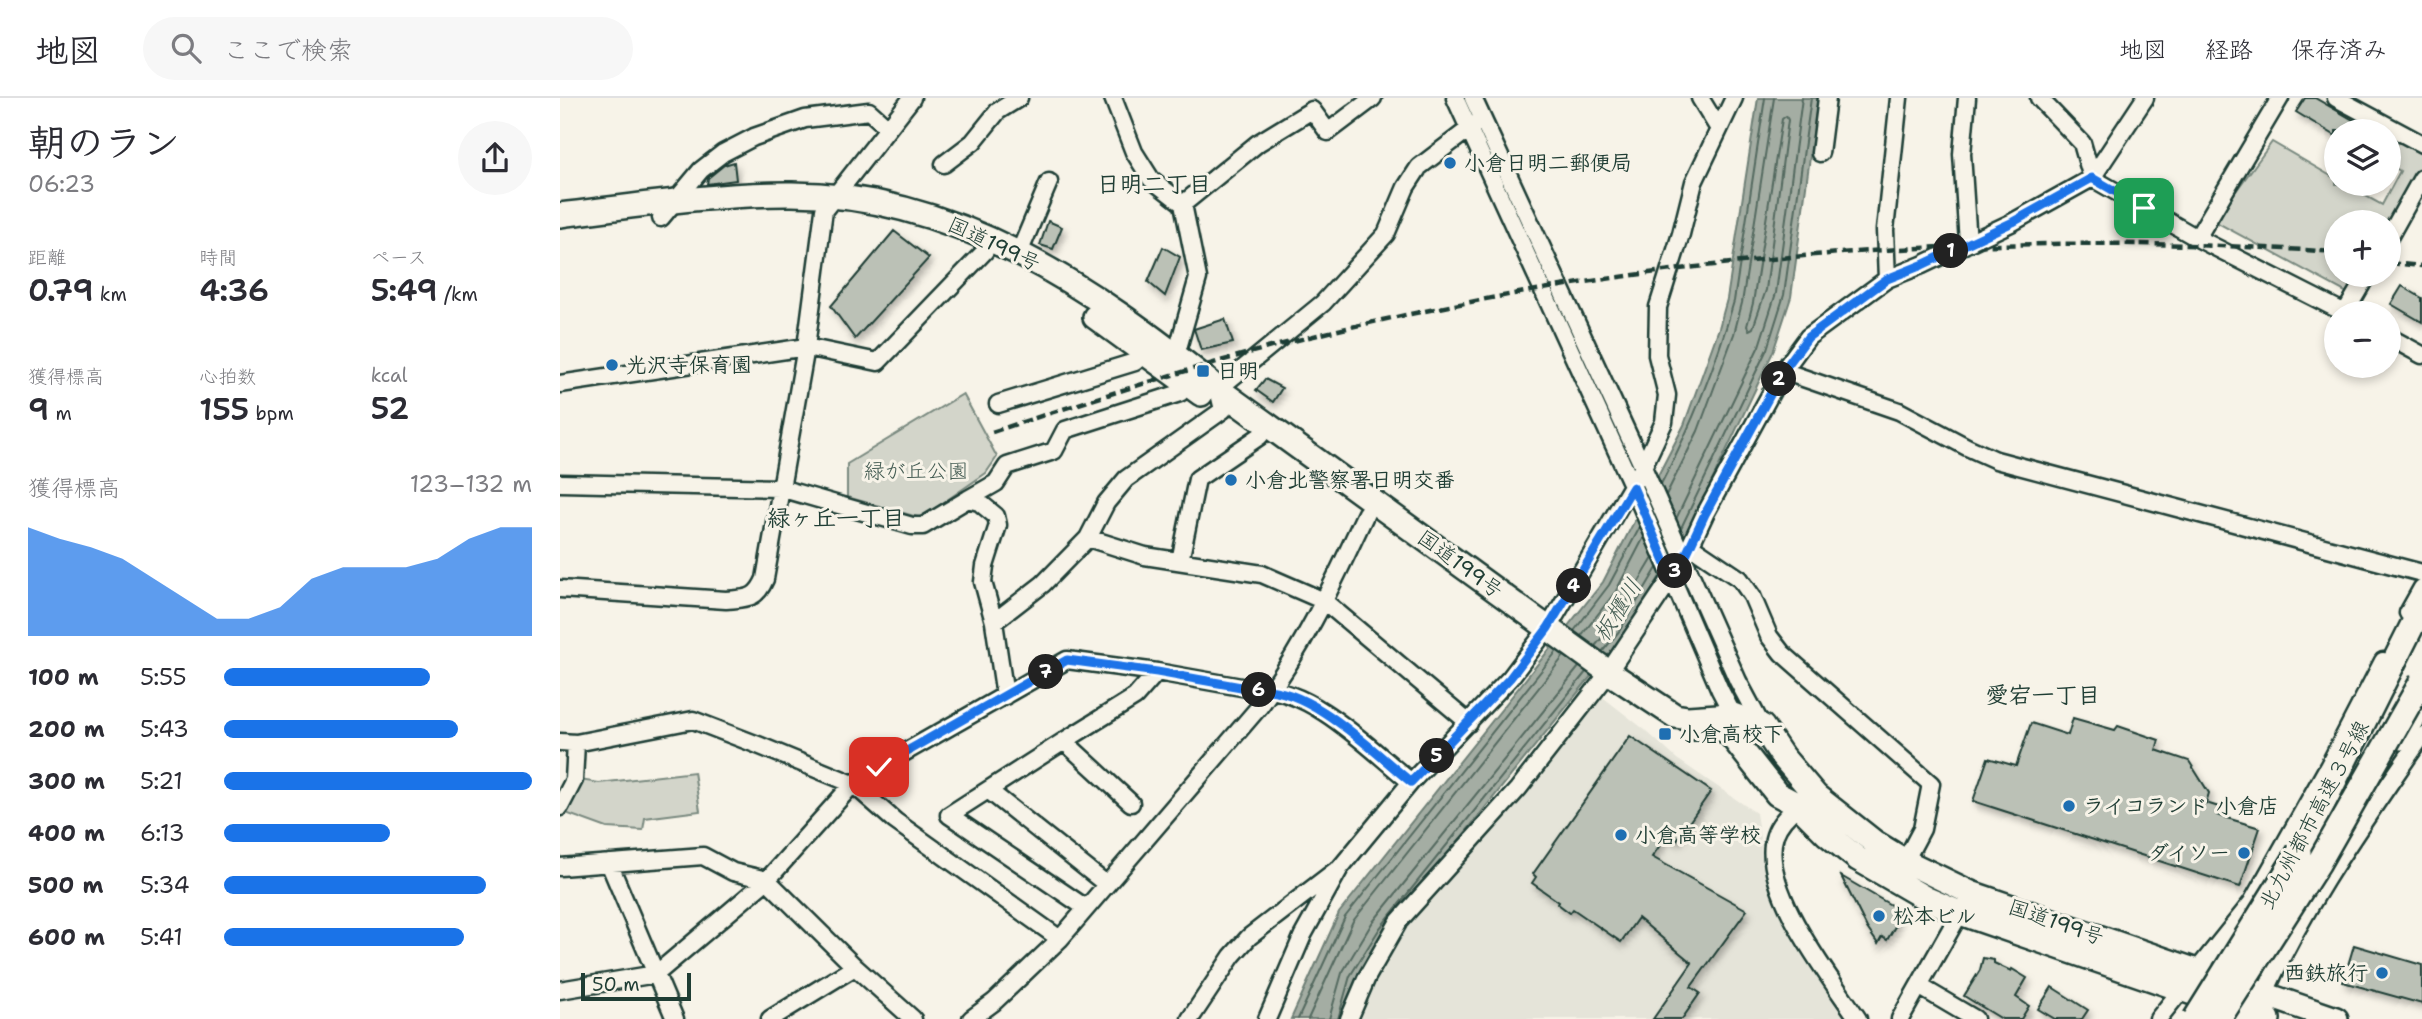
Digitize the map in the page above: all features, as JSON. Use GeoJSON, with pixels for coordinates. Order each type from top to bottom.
{"type":"FeatureCollection","features":[{"type":"Feature","properties":{"kind":"highway","name":"国道199号"},"geometry":{"type":"LineString","coordinates":[[560,230],[668,210],[788,194],[905,224],[1010,261],[1160,350],[1221,400],[1602,674],[1675,716],[1708,721],[1729,733],[1777,794],[1798,805],[1827,834],[1858,859],[1924,898],[1966,903],[2196,972],[2336,1019]]}},
{"type":"Feature","properties":{"kind":"highway","name":"国道199号"},"geometry":{"type":"LineString","coordinates":[[829,203],[904,207],[956,224],[1019,253],[1071,284],[1160,350],[1260,436],[1366,513],[1549,635]]}},
{"type":"Feature","properties":{"kind":"highway","name":"国道199号"},"geometry":{"type":"LineString","coordinates":[[560,215],[668,210]]}},
{"type":"Feature","properties":{"kind":"highway","name":"北九州都市高速３号線"},"geometry":{"type":"LineString","coordinates":[[2219,1019],[2309,858],[2422,606]]}},
{"type":"Feature","properties":{"kind":"highway"},"geometry":{"type":"LineString","coordinates":[[2309,858],[2422,637]]}},
{"type":"Feature","properties":{"kind":"highway","name":"北九州都市高速３号線"},"geometry":{"type":"LineString","coordinates":[[2195,1019],[2309,858],[2422,681]]}},
{"type":"Feature","properties":{"kind":"highway"},"geometry":{"type":"LineString","coordinates":[[2309,858],[2422,705]]}},
{"type":"Feature","properties":{"kind":"highway","name":"国道199号"},"geometry":{"type":"LineString","coordinates":[[1708,721],[1733,715],[1762,726],[1782,756],[1816,796],[1874,842],[1966,903],[2254,1017]]}},
{"type":"Feature","properties":{"kind":"highway"},"geometry":{"type":"LineString","coordinates":[[1733,715],[1798,805]]}},
{"type":"Feature","properties":{"kind":"street"},"geometry":{"type":"LineString","coordinates":[[560,589],[726,600],[747,598],[759,592],[765,579],[829,203],[912,98]]}},
{"type":"Feature","properties":{"kind":"street"},"geometry":{"type":"LineString","coordinates":[[944,164],[973,142],[998,111],[1019,98]]}},
{"type":"Feature","properties":{"kind":"street"},"geometry":{"type":"LineString","coordinates":[[998,404],[1135,362],[1160,350],[1198,278],[1183,204],[1151,178],[1135,152],[1113,98]]}},
{"type":"Feature","properties":{"kind":"street"},"geometry":{"type":"LineString","coordinates":[[1183,204],[1258,143],[1312,110],[1328,132],[1373,98]]}},
{"type":"Feature","properties":{"kind":"street"},"geometry":{"type":"LineString","coordinates":[[1455,98],[1476,124],[1685,552],[1738,681],[1762,726]]}},
{"type":"Feature","properties":{"kind":"street"},"geometry":{"type":"LineString","coordinates":[[1473,98],[1476,124],[1733,715]]}},
{"type":"Feature","properties":{"kind":"street"},"geometry":{"type":"LineString","coordinates":[[1700,98],[1719,129]]}},
{"type":"Feature","properties":{"kind":"street"},"geometry":{"type":"LineString","coordinates":[[1267,1019],[1303,935],[1340,867],[1411,782],[1549,635],[1646,474],[1664,422],[1667,394],[1657,355],[1658,307],[1694,182],[1734,98]]}},
{"type":"Feature","properties":{"kind":"street"},"geometry":{"type":"LineString","coordinates":[[1819,153],[1828,98]]}},
{"type":"Feature","properties":{"kind":"street"},"geometry":{"type":"LineString","coordinates":[[1887,279],[1885,230],[1899,98]]}},
{"type":"Feature","properties":{"kind":"street"},"geometry":{"type":"LineString","coordinates":[[1967,98],[1962,154],[1968,243]]}},
{"type":"Feature","properties":{"kind":"street"},"geometry":{"type":"LineString","coordinates":[[2039,98],[2082,143],[2092,178],[2197,237],[2324,302]]}},
{"type":"Feature","properties":{"kind":"street"},"geometry":{"type":"LineString","coordinates":[[1349,1019],[1367,977],[1399,921],[1518,789],[1602,674],[1685,552],[1783,371],[1808,337],[1887,279],[2013,222],[2092,178],[2145,98]]}},
{"type":"Feature","properties":{"kind":"street"},"geometry":{"type":"LineString","coordinates":[[2197,237],[2280,98]]}},
{"type":"Feature","properties":{"kind":"street"},"geometry":{"type":"LineString","coordinates":[[2336,98],[2422,144]]}},
{"type":"Feature","properties":{"kind":"street"},"geometry":{"type":"LineString","coordinates":[[668,210],[701,170],[723,153],[754,137],[805,119],[869,111],[888,128]]}},
{"type":"Feature","properties":{"kind":"street"},"geometry":{"type":"LineString","coordinates":[[994,622],[1043,584],[1088,538],[1106,503],[1126,479],[1221,400],[1323,303],[1386,234],[1406,187],[1419,167],[1476,124]]}},
{"type":"Feature","properties":{"kind":"street"},"geometry":{"type":"LineString","coordinates":[[2401,216],[2422,178]]}},
{"type":"Feature","properties":{"kind":"street"},"geometry":{"type":"LineString","coordinates":[[1019,253],[1049,182]]}},
{"type":"Feature","properties":{"kind":"street"},"geometry":{"type":"LineString","coordinates":[[560,384],[806,347],[878,362],[985,251]]}},
{"type":"Feature","properties":{"kind":"street"},"geometry":{"type":"LineString","coordinates":[[2401,344],[2422,355]]}},
{"type":"Feature","properties":{"kind":"street"},"geometry":{"type":"LineString","coordinates":[[1783,371],[1899,411],[1996,460],[2422,573]]}},
{"type":"Feature","properties":{"kind":"street"},"geometry":{"type":"LineString","coordinates":[[560,483],[780,488],[912,526],[923,526],[996,483],[1007,466],[1054,451],[1065,430],[1181,393]]}},
{"type":"Feature","properties":{"kind":"street"},"geometry":{"type":"LineString","coordinates":[[1181,561],[1197,479],[1260,436]]}},
{"type":"Feature","properties":{"kind":"street"},"geometry":{"type":"LineString","coordinates":[[968,499],[979,502],[996,516],[998,525],[982,582],[994,622],[1005,696]]}},
{"type":"Feature","properties":{"kind":"street"},"geometry":{"type":"LineString","coordinates":[[971,1019],[994,1002],[1060,939],[1273,689],[1324,601],[1366,513]]}},
{"type":"Feature","properties":{"kind":"street"},"geometry":{"type":"LineString","coordinates":[[1088,538],[1145,556],[1262,574],[1324,601],[1469,723]]}},
{"type":"Feature","properties":{"kind":"street"},"geometry":{"type":"LineString","coordinates":[[1685,552],[1740,579],[1752,596],[1769,636],[1782,653],[1931,784],[1922,829],[1905,861]]}},
{"type":"Feature","properties":{"kind":"street"},"geometry":{"type":"LineString","coordinates":[[2158,1019],[2259,890],[2328,767],[2422,588]]}},
{"type":"Feature","properties":{"kind":"street"},"geometry":{"type":"LineString","coordinates":[[560,990],[656,974],[767,880],[853,784],[1067,660],[1157,672],[1258,690],[1273,689],[1318,707],[1411,782]]}},
{"type":"Feature","properties":{"kind":"street"},"geometry":{"type":"LineString","coordinates":[[1086,908],[949,815],[1135,698],[1157,672]]}},
{"type":"Feature","properties":{"kind":"street"},"geometry":{"type":"LineString","coordinates":[[1733,715],[1741,695],[1738,681]]}},
{"type":"Feature","properties":{"kind":"street"},"geometry":{"type":"LineString","coordinates":[[1708,721],[1717,707],[1720,690]]}},
{"type":"Feature","properties":{"kind":"street"},"geometry":{"type":"LineString","coordinates":[[560,807],[574,780],[568,743],[693,720],[853,784],[895,821],[1060,939]]}},
{"type":"Feature","properties":{"kind":"street"},"geometry":{"type":"LineString","coordinates":[[2254,1017],[2285,947],[2336,864],[2422,736]]}},
{"type":"Feature","properties":{"kind":"street"},"geometry":{"type":"LineString","coordinates":[[1064,741],[1131,803]]}},
{"type":"Feature","properties":{"kind":"street"},"geometry":{"type":"LineString","coordinates":[[988,790],[1106,884]]}},
{"type":"Feature","properties":{"kind":"street"},"geometry":{"type":"LineString","coordinates":[[1798,805],[1776,832],[1773,844],[1776,873],[1790,913],[1858,1019]]}},
{"type":"Feature","properties":{"kind":"street"},"geometry":{"type":"LineString","coordinates":[[560,867],[703,856],[733,872],[767,880],[855,967],[913,1019]]}},
{"type":"Feature","properties":{"kind":"street"},"geometry":{"type":"LineString","coordinates":[[609,863],[675,1019]]}},
{"type":"Feature","properties":{"kind":"street"},"geometry":{"type":"LineString","coordinates":[[1190,1019],[1231,956],[1249,937],[1340,867]]}},
{"type":"Feature","properties":{"kind":"street"},"geometry":{"type":"LineString","coordinates":[[1900,1019],[1966,903]]}},
{"type":"Feature","properties":{"kind":"street"},"geometry":{"type":"LineString","coordinates":[[2235,923],[2285,947]]}},
{"type":"Feature","properties":{"kind":"street"},"geometry":{"type":"LineString","coordinates":[[771,1019],[855,967]]}},
{"type":"Feature","properties":{"kind":"street"},"geometry":{"type":"LineString","coordinates":[[1919,986],[1975,1019]]}},
{"type":"Feature","properties":{"kind":"shaded area","name":"小倉高等学校"},"geometry":{"type":"Polygon","coordinates":[[[1600,695],[1677,759],[1756,813],[1763,858],[1779,908],[1808,964],[1845,1019],[1361,1019],[1380,973],[1405,928],[1600,695]]]}},
{"type":"Feature","properties":{"kind":"green space"},"geometry":{"type":"Polygon","coordinates":[[[2401,140],[2422,150],[2422,165],[2395,210],[2324,210],[2324,281],[2214,221],[2272,142],[2324,172],[2324,196],[2366,196],[2382,205],[2387,196],[2401,196],[2401,140]]]}},
{"type":"Feature","properties":{"kind":"green space"},"geometry":{"type":"Polygon","coordinates":[[[2336,287],[2350,287],[2347,293],[2336,287]]]}},
{"type":"Feature","properties":{"kind":"green space","name":"緑が丘公園"},"geometry":{"type":"Polygon","coordinates":[[[963,394],[997,457],[986,473],[921,518],[847,497],[847,464],[963,394]]]}},
{"type":"Feature","properties":{"kind":"green space"},"geometry":{"type":"Polygon","coordinates":[[[694,772],[700,811],[645,818],[643,830],[607,828],[563,812],[580,780],[599,783],[694,772]]]}},
{"type":"Feature","properties":{"kind":"water","name":"板櫃川"},"geometry":{"type":"Polygon","coordinates":[[[1758,98],[1818,98],[1791,297],[1773,352],[1691,525],[1625,634],[1385,932],[1356,979],[1344,1019],[1291,1019],[1339,913],[1603,582],[1684,425],[1727,299],[1758,98]]]}},
{"type":"Feature","properties":{"kind":"building"},"geometry":{"type":"Polygon","coordinates":[[[2305,98],[2315,98],[2351,119],[2324,119],[2324,129],[2296,112],[2305,98]]]}},
{"type":"Feature","properties":{"kind":"building"},"geometry":{"type":"Polygon","coordinates":[[[734,162],[736,180],[707,184],[708,178],[724,165],[734,162]]]}},
{"type":"Feature","properties":{"kind":"building"},"geometry":{"type":"Polygon","coordinates":[[[1048,221],[1062,227],[1053,249],[1040,245],[1048,221]]]}},
{"type":"Feature","properties":{"kind":"building"},"geometry":{"type":"Polygon","coordinates":[[[894,231],[929,258],[855,339],[831,306],[894,231]]]}},
{"type":"Feature","properties":{"kind":"building"},"geometry":{"type":"Polygon","coordinates":[[[1163,247],[1180,257],[1165,296],[1148,282],[1163,247]]]}},
{"type":"Feature","properties":{"kind":"building"},"geometry":{"type":"Polygon","coordinates":[[[2402,286],[2422,298],[2422,322],[2401,310],[2401,301],[2393,301],[2402,286]]]}},
{"type":"Feature","properties":{"kind":"building"},"geometry":{"type":"Polygon","coordinates":[[[1225,319],[1233,343],[1201,350],[1194,329],[1225,319]]]}},
{"type":"Feature","properties":{"kind":"building"},"geometry":{"type":"Polygon","coordinates":[[[1265,379],[1282,388],[1273,402],[1256,390],[1265,379]]]}},
{"type":"Feature","properties":{"kind":"building"},"geometry":{"type":"Polygon","coordinates":[[[2073,718],[2115,730],[2118,726],[2159,740],[2156,750],[2189,761],[2209,793],[2206,803],[2219,807],[2217,815],[2260,828],[2240,887],[1973,801],[1988,758],[2016,766],[2031,723],[2068,735],[2073,718]]]}},
{"type":"Feature","properties":{"kind":"building"},"geometry":{"type":"Polygon","coordinates":[[[1630,736],[1711,791],[1676,841],[1667,835],[1652,857],[1747,910],[1691,987],[1700,993],[1682,1019],[1653,1019],[1692,963],[1638,918],[1621,942],[1573,909],[1570,913],[1532,883],[1536,877],[1533,874],[1630,736]]]}},
{"type":"Feature","properties":{"kind":"building","name":"松本ビル"},"geometry":{"type":"Polygon","coordinates":[[[1841,876],[1901,911],[1887,940],[1882,937],[1878,944],[1841,876]]]}},
{"type":"Feature","properties":{"kind":"building","name":"西鉄旅行"},"geometry":{"type":"Polygon","coordinates":[[[2354,945],[2422,965],[2422,1004],[2343,982],[2354,945]]]}},
{"type":"Feature","properties":{"kind":"building"},"geometry":{"type":"Polygon","coordinates":[[[1983,958],[1994,960],[1994,963],[2027,978],[2016,997],[2029,1006],[2021,1019],[2002,1019],[1964,996],[1980,970],[1983,958]]]}},
{"type":"Feature","properties":{"kind":"building"},"geometry":{"type":"Polygon","coordinates":[[[2052,987],[2088,1010],[2082,1019],[2055,1019],[2038,1009],[2052,987]]]}},
{"type":"Feature","properties":{"kind":"railway"},"geometry":{"type":"LineString","coordinates":[[992,432],[1162,378],[1334,331],[1458,304],[1708,266],[1958,246],[2083,244],[2324,251]]}},
{"type":"Feature","properties":{"kind":"railway"},"geometry":{"type":"LineString","coordinates":[[2401,264],[2422,266]]}},
{"type":"Feature","properties":{"kind":"place","name":"小倉日明二郵便局"},"geometry":{"type":"Point","coordinates":[1450,163]}},
{"type":"Feature","properties":{"kind":"place","name":"光沢寺保育園"},"geometry":{"type":"Point","coordinates":[612,365]}},
{"type":"Feature","properties":{"kind":"place","name":"日明"},"geometry":{"type":"Point","coordinates":[1203,371]}},
{"type":"Feature","properties":{"kind":"place","name":"小倉北警察署日明交番"},"geometry":{"type":"Point","coordinates":[1231,480]}},
{"type":"Feature","properties":{"kind":"place","name":"小倉高校下"},"geometry":{"type":"Point","coordinates":[1665,734]}},
{"type":"Feature","properties":{"kind":"place","name":"ライコランド 小倉店"},"geometry":{"type":"Point","coordinates":[2069,806]}},
{"type":"Feature","properties":{"kind":"place","name":"小倉高等学校"},"geometry":{"type":"Point","coordinates":[1621,835]}},
{"type":"Feature","properties":{"kind":"place","name":"ダイソー"},"geometry":{"type":"Point","coordinates":[2244,853]}},
{"type":"Feature","properties":{"kind":"place","name":"松本ビル"},"geometry":{"type":"Point","coordinates":[1879,916]}},
{"type":"Feature","properties":{"kind":"place","name":"西鉄旅行"},"geometry":{"type":"Point","coordinates":[2382,973]}},
{"type":"Feature","properties":{"kind":"district","name":"日明二丁目"},"geometry":{"type":"Point","coordinates":[1154,184]}},
{"type":"Feature","properties":{"kind":"district","name":"緑ヶ丘一丁目"},"geometry":{"type":"Point","coordinates":[836,518]}},
{"type":"Feature","properties":{"kind":"district","name":"愛宕一丁目"},"geometry":{"type":"Point","coordinates":[2043,695]}},
{"type":"Feature","properties":{"kind":"route"},"geometry":{"type":"LineString","coordinates":[[879,767],[1067,660],[1157,672],[1258,690],[1273,689],[1318,707],[1411,782],[1510,678],[1548,628],[1633,487],[1671,576],[1684,559],[1705,514],[1783,371],[1808,337],[1887,279],[2013,222],[2092,178],[2144,208]]}}]}
